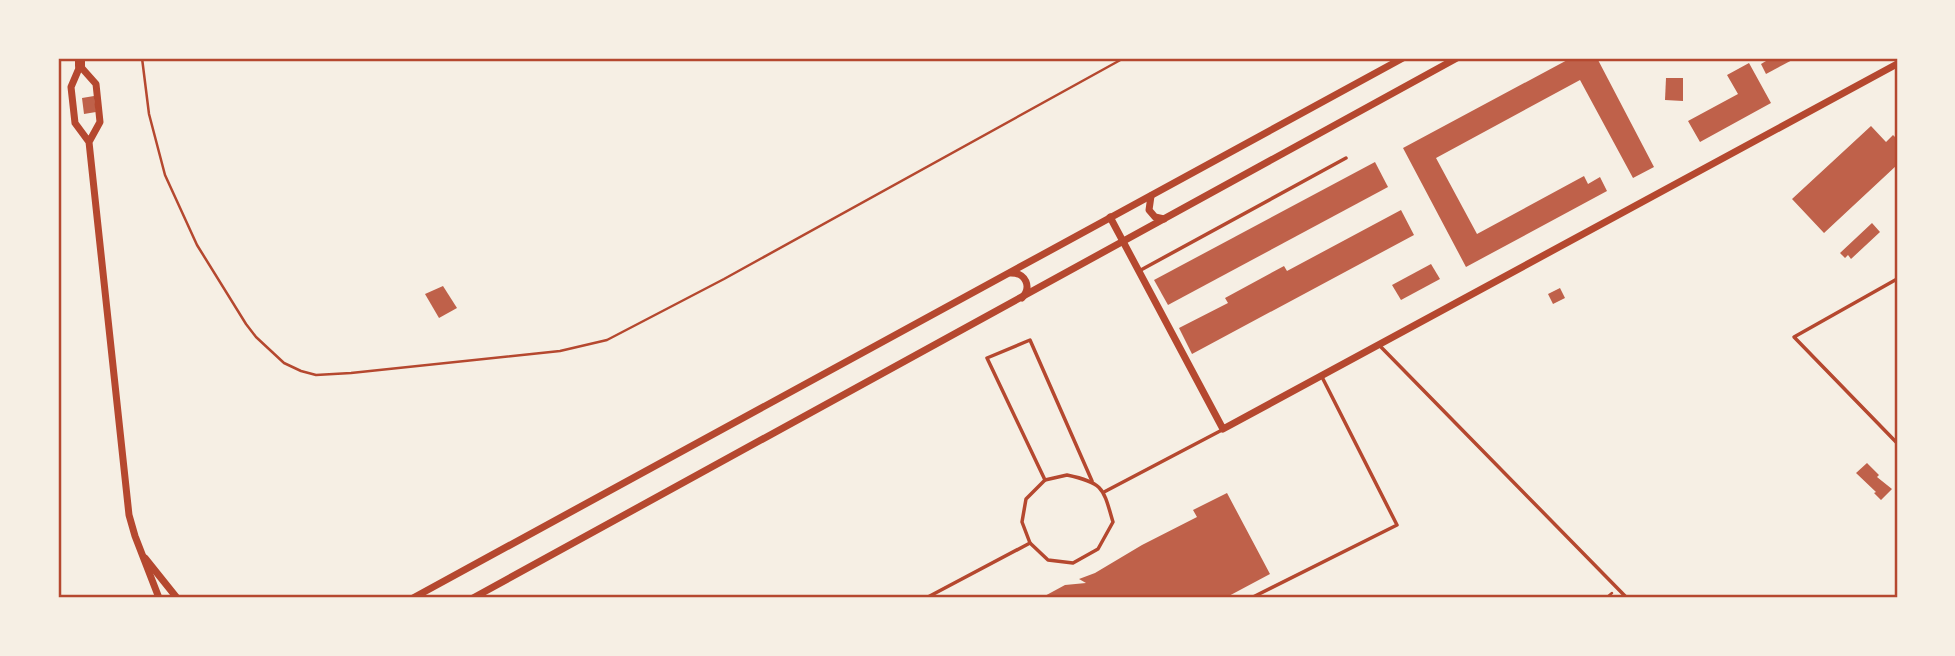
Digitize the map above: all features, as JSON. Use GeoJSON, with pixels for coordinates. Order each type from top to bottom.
{"type":"FeatureCollection","features":[{"type":"Feature","properties":{"kind":"street"},"geometry":{"type":"LineString","coordinates":[[413,598],[1403,58]]}},
{"type":"Feature","properties":{"kind":"street"},"geometry":{"type":"LineString","coordinates":[[474,598],[1457,58]]}},
{"type":"Feature","properties":{"kind":"street"},"geometry":{"type":"LineString","coordinates":[[80,62],[71,87],[75,123],[89,142],[129,515],[159,598]]}},
{"type":"Feature","properties":{"kind":"street"},"geometry":{"type":"LineString","coordinates":[[80,62],[96,84],[100,122],[89,142]]}},
{"type":"Feature","properties":{"kind":"street"},"geometry":{"type":"LineString","coordinates":[[1110,217],[1223,429],[1897,64]]}},
{"type":"Feature","properties":{"kind":"street"},"geometry":{"type":"LineString","coordinates":[[1154,194],[1149,201],[1149,210],[1159,219],[1168,218]]}},
{"type":"Feature","properties":{"kind":"street"},"geometry":{"type":"LineString","coordinates":[[1008,274],[1017,273],[1024,278],[1028,286],[1022,299]]}},
{"type":"Feature","properties":{"kind":"street"},"geometry":{"type":"LineString","coordinates":[[141,552],[178,597]]}},
{"type":"Feature","properties":{"kind":"lane"},"geometry":{"type":"LineString","coordinates":[[1139,271],[1346,158]]}},
{"type":"Feature","properties":{"kind":"lane"},"geometry":{"type":"LineString","coordinates":[[1897,279],[1794,337],[1897,443]]}},
{"type":"Feature","properties":{"kind":"lane"},"geometry":{"type":"LineString","coordinates":[[1045,480],[987,358],[1030,340],[1092,481],[1104,492],[1113,522],[1098,549],[1073,563],[1048,560],[1030,543],[1022,522],[1027,499],[1045,480],[1067,475],[1092,481]]}},
{"type":"Feature","properties":{"kind":"lane"},"geometry":{"type":"LineString","coordinates":[[1380,346],[1627,598]]}},
{"type":"Feature","properties":{"kind":"lane"},"geometry":{"type":"LineString","coordinates":[[1251,598],[1397,525],[1322,377]]}},
{"type":"Feature","properties":{"kind":"lane"},"geometry":{"type":"LineString","coordinates":[[1104,492],[1223,429]]}},
{"type":"Feature","properties":{"kind":"lane"},"geometry":{"type":"LineString","coordinates":[[926,598],[1030,543]]}},
{"type":"Feature","properties":{"kind":"path"},"geometry":{"type":"LineString","coordinates":[[142,58],[149,114],[165,175],[197,245],[256,337],[284,363],[316,374],[351,373],[561,351],[607,340],[1124,58]]}},
{"type":"Feature","properties":{"kind":"building"},"geometry":{"type":"Polygon","coordinates":[[[1571,58],[1597,58],[1654,167],[1633,178],[1580,80],[1436,158],[1477,234],[1584,176],[1588,184],[1600,177],[1607,191],[1466,267],[1403,148],[1571,58]]]}},
{"type":"Feature","properties":{"kind":"building"},"geometry":{"type":"Polygon","coordinates":[[[1771,58],[1796,58],[1766,74],[1761,64],[1771,58]]]}},
{"type":"Feature","properties":{"kind":"building"},"geometry":{"type":"Polygon","coordinates":[[[1749,63],[1771,103],[1700,142],[1688,121],[1738,94],[1727,75],[1749,63]]]}},
{"type":"Feature","properties":{"kind":"building"},"geometry":{"type":"Polygon","coordinates":[[[1666,78],[1683,78],[1683,101],[1665,100],[1666,78]]]}},
{"type":"Feature","properties":{"kind":"building"},"geometry":{"type":"Polygon","coordinates":[[[94,96],[96,112],[84,114],[82,98],[94,96]]]}},
{"type":"Feature","properties":{"kind":"building"},"geometry":{"type":"Polygon","coordinates":[[[1871,126],[1886,142],[1893,135],[1897,139],[1897,165],[1824,233],[1792,199],[1871,126]]]}},
{"type":"Feature","properties":{"kind":"building"},"geometry":{"type":"Polygon","coordinates":[[[1375,162],[1388,187],[1168,305],[1154,280],[1375,162]]]}},
{"type":"Feature","properties":{"kind":"building"},"geometry":{"type":"Polygon","coordinates":[[[1401,210],[1414,235],[1192,354],[1179,328],[1228,303],[1225,298],[1284,266],[1287,271],[1401,210]]]}},
{"type":"Feature","properties":{"kind":"building"},"geometry":{"type":"Polygon","coordinates":[[[1872,223],[1880,232],[1851,259],[1848,255],[1845,258],[1840,253],[1872,223]]]}},
{"type":"Feature","properties":{"kind":"building"},"geometry":{"type":"Polygon","coordinates":[[[1431,264],[1440,279],[1401,300],[1392,285],[1431,264]]]}},
{"type":"Feature","properties":{"kind":"building"},"geometry":{"type":"Polygon","coordinates":[[[443,286],[457,308],[439,318],[425,294],[443,286]]]}},
{"type":"Feature","properties":{"kind":"building"},"geometry":{"type":"Polygon","coordinates":[[[1560,288],[1565,298],[1553,304],[1548,294],[1560,288]]]}},
{"type":"Feature","properties":{"kind":"building"},"geometry":{"type":"Polygon","coordinates":[[[1867,463],[1879,475],[1877,477],[1892,489],[1881,500],[1856,473],[1867,463]]]}},
{"type":"Feature","properties":{"kind":"building"},"geometry":{"type":"Polygon","coordinates":[[[1227,493],[1270,574],[1225,598],[1041,598],[1065,585],[1086,583],[1079,579],[1095,573],[1197,517],[1193,510],[1227,493]]]}}]}
